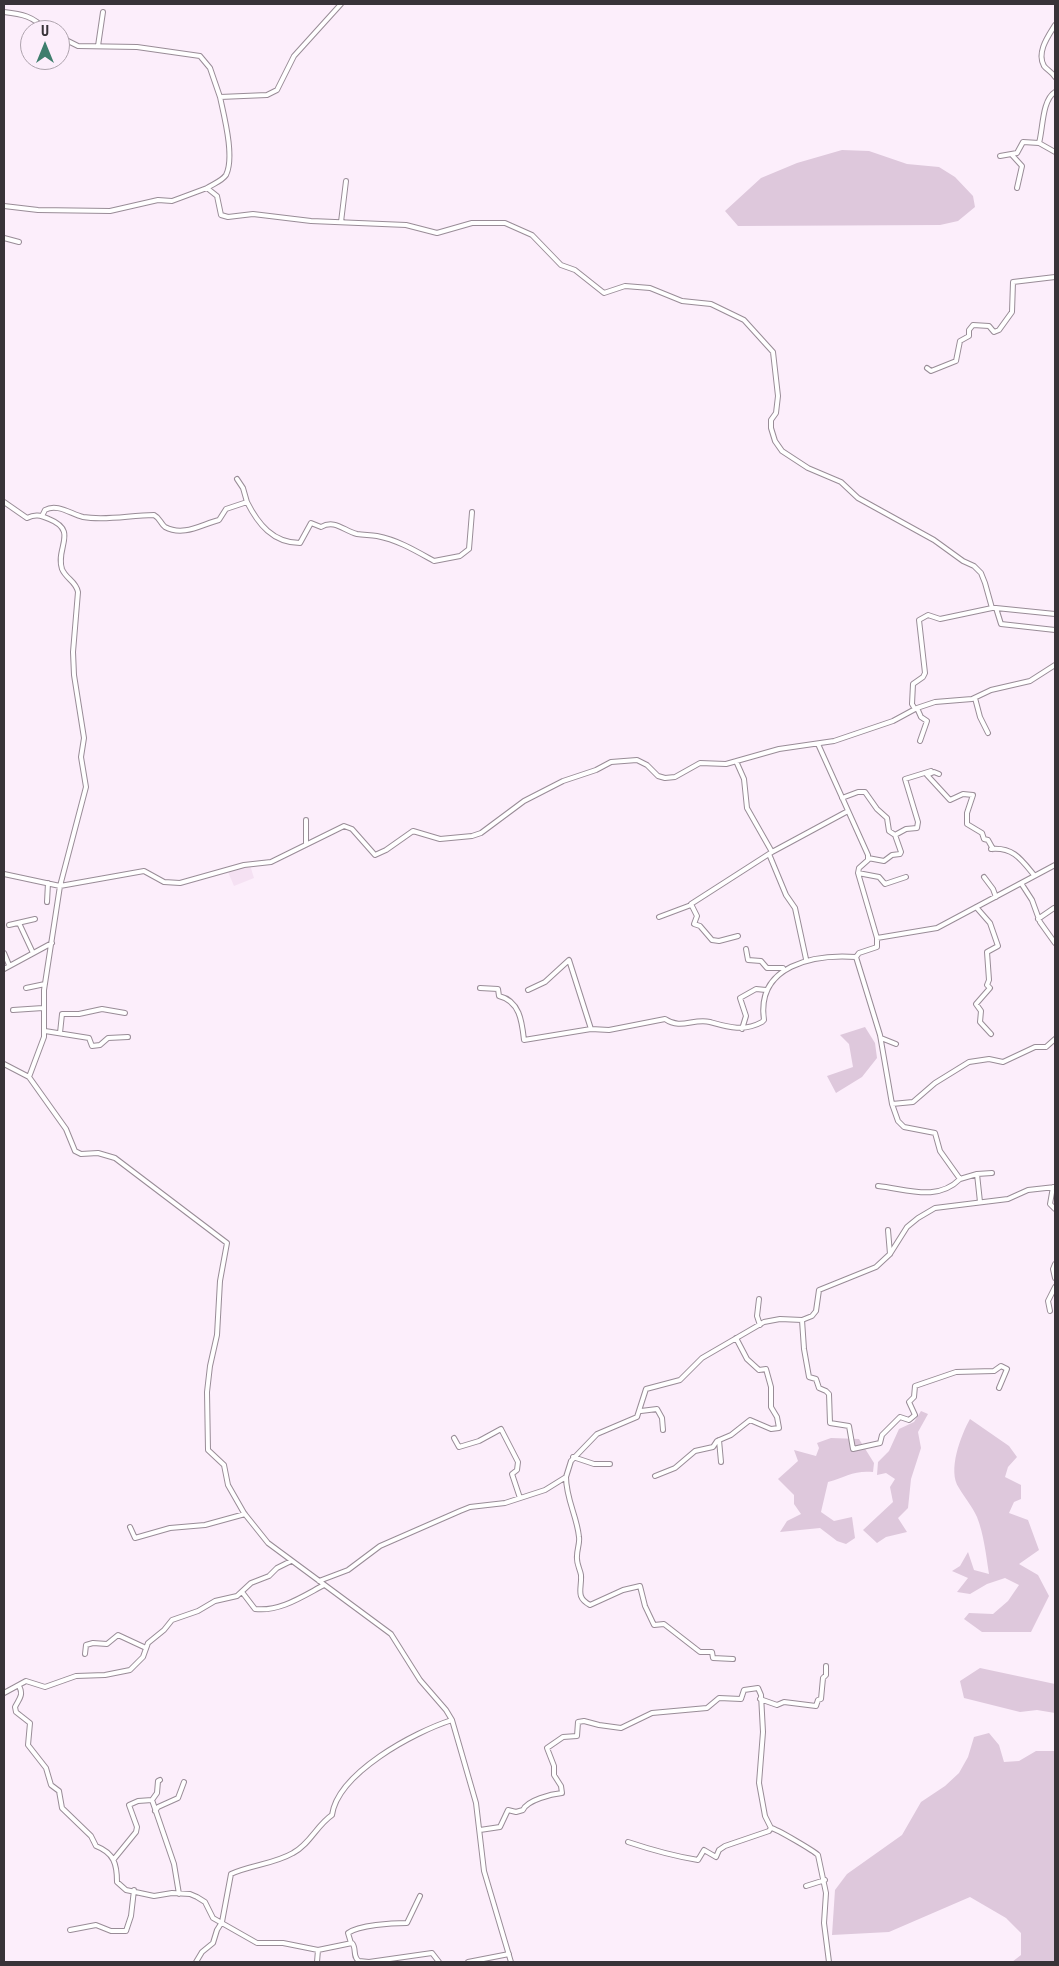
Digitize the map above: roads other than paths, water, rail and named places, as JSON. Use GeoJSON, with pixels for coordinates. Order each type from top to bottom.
{"type":"FeatureCollection","features":[{"type":"Feature","properties":{"kind":"street"},"geometry":{"type":"LineString","coordinates":[[220,97],[267,95],[277,90],[294,56],[341,4]]}},
{"type":"Feature","properties":{"kind":"street"},"geometry":{"type":"LineString","coordinates":[[4,12],[36,20]]}},
{"type":"Feature","properties":{"kind":"street"},"geometry":{"type":"LineString","coordinates":[[98,46],[103,12]]}},
{"type":"Feature","properties":{"kind":"street"},"geometry":{"type":"LineString","coordinates":[[1055,25],[1044,44],[1043,57],[1044,65],[1055,77]]}},
{"type":"Feature","properties":{"kind":"street"},"geometry":{"type":"LineString","coordinates":[[4,206],[38,210],[110,211],[158,200],[172,201],[207,188],[225,176],[229,153],[220,97],[210,68],[200,56],[138,46],[70,44]]}},
{"type":"Feature","properties":{"kind":"street"},"geometry":{"type":"LineString","coordinates":[[1039,143],[1050,96],[1055,92]]}},
{"type":"Feature","properties":{"kind":"street"},"geometry":{"type":"LineString","coordinates":[[1000,156],[1012,155],[1019,150],[1023,142],[1039,143],[1055,152]]}},
{"type":"Feature","properties":{"kind":"street"},"geometry":{"type":"LineString","coordinates":[[1012,155],[1022,166],[1017,188]]}},
{"type":"Feature","properties":{"kind":"street"},"geometry":{"type":"LineString","coordinates":[[341,222],[346,182]]}},
{"type":"Feature","properties":{"kind":"street"},"geometry":{"type":"LineString","coordinates":[[207,188],[217,196],[223,216],[253,214],[341,222],[406,225],[438,233],[472,222],[505,223],[532,236],[561,265],[575,270],[604,292],[625,286],[642,286],[682,301],[711,304],[744,320],[773,352],[778,396],[776,412],[771,420],[770,428],[778,446],[803,465],[840,482],[858,498],[934,540],[963,561],[974,566],[981,573],[999,622],[1002,624],[1055,630]]}},
{"type":"Feature","properties":{"kind":"street"},"geometry":{"type":"LineString","coordinates":[[4,238],[19,242]]}},
{"type":"Feature","properties":{"kind":"street"},"geometry":{"type":"LineString","coordinates":[[927,368],[931,371],[956,361],[960,341],[970,336],[973,325],[989,326],[994,332],[999,330],[1012,312],[1013,282],[1055,277]]}},
{"type":"Feature","properties":{"kind":"street"},"geometry":{"type":"LineString","coordinates":[[237,479],[243,488],[247,502],[258,523],[286,542],[301,542],[311,523],[321,527],[326,524],[344,527],[356,534],[376,536],[409,547],[434,561],[460,556],[470,549],[472,512]]}},
{"type":"Feature","properties":{"kind":"street"},"geometry":{"type":"LineString","coordinates":[[4,502],[27,518],[34,515],[42,516],[58,522],[64,530],[62,568],[64,573],[76,584],[78,592],[73,652],[74,675],[84,738],[81,757],[86,787],[60,886],[45,984],[43,1008],[45,1031],[41,1049],[29,1077]]}},
{"type":"Feature","properties":{"kind":"street"},"geometry":{"type":"LineString","coordinates":[[42,516],[45,510],[53,508],[83,517],[103,519],[154,515],[165,527],[190,531],[206,522],[219,520],[226,509],[247,502]]}},
{"type":"Feature","properties":{"kind":"street"},"geometry":{"type":"LineString","coordinates":[[920,741],[928,721],[921,717],[912,704],[913,684],[925,673],[918,620],[928,615],[940,619],[994,608],[1055,614]]}},
{"type":"Feature","properties":{"kind":"street"},"geometry":{"type":"LineString","coordinates":[[4,874],[60,886],[144,871],[164,882],[180,883],[244,865],[271,862],[306,843],[344,826],[352,829],[375,855],[386,850],[413,831],[450,839],[460,839],[481,833],[524,801],[563,781],[596,770],[611,762],[637,760],[665,778],[675,777],[700,763],[726,764],[779,749],[818,744],[885,724],[934,702],[975,698],[991,690],[1030,681],[1055,665]]}},
{"type":"Feature","properties":{"kind":"street"},"geometry":{"type":"LineString","coordinates":[[975,698],[980,717],[988,733]]}},
{"type":"Feature","properties":{"kind":"street"},"geometry":{"type":"LineString","coordinates":[[818,744],[868,858]]}},
{"type":"Feature","properties":{"kind":"street"},"geometry":{"type":"LineString","coordinates":[[736,761],[744,779],[747,808],[770,853],[786,895],[795,908],[806,959]]}},
{"type":"Feature","properties":{"kind":"street"},"geometry":{"type":"LineString","coordinates":[[895,835],[906,829],[918,828],[918,822],[905,779],[933,770],[937,773],[927,775],[950,800],[963,794],[973,795],[967,813],[967,824],[982,833],[984,838],[988,840],[991,849],[1005,849],[1016,853],[1034,875]]}},
{"type":"Feature","properties":{"kind":"street"},"geometry":{"type":"LineString","coordinates":[[842,798],[858,792],[865,792],[877,809],[887,818],[888,831],[895,835],[902,852],[892,855],[884,861],[868,858]]}},
{"type":"Feature","properties":{"kind":"street"},"geometry":{"type":"LineString","coordinates":[[659,917],[691,905],[693,901],[770,853],[848,811]]}},
{"type":"Feature","properties":{"kind":"street"},"geometry":{"type":"LineString","coordinates":[[306,820],[306,843]]}},
{"type":"Feature","properties":{"kind":"street"},"geometry":{"type":"LineString","coordinates":[[480,988],[498,989],[499,996],[507,998],[515,1004],[521,1021],[524,1040],[591,1029],[609,1030],[665,1019],[673,1024],[709,1022],[731,1029],[742,1029],[759,1024],[764,1020],[762,1007],[766,990],[784,970],[806,959],[826,956],[856,957],[860,953],[877,947],[877,938],[858,873],[858,868],[868,858]]}},
{"type":"Feature","properties":{"kind":"street"},"geometry":{"type":"LineString","coordinates":[[877,938],[937,928],[1055,865]]}},
{"type":"Feature","properties":{"kind":"street"},"geometry":{"type":"LineString","coordinates":[[858,873],[879,877],[885,884],[906,877]]}},
{"type":"Feature","properties":{"kind":"street"},"geometry":{"type":"LineString","coordinates":[[984,877],[993,888],[996,897]]}},
{"type":"Feature","properties":{"kind":"street"},"geometry":{"type":"LineString","coordinates":[[47,902],[48,883]]}},
{"type":"Feature","properties":{"kind":"street"},"geometry":{"type":"LineString","coordinates":[[1020,883],[1032,900],[1038,919],[1055,944]]}},
{"type":"Feature","properties":{"kind":"street"},"geometry":{"type":"LineString","coordinates":[[691,905],[697,916],[694,924],[700,926],[712,940],[719,941],[738,936]]}},
{"type":"Feature","properties":{"kind":"street"},"geometry":{"type":"LineString","coordinates":[[976,907],[990,923],[998,946],[987,952],[989,980],[987,985],[990,988],[976,1004],[981,1012],[980,1022],[991,1034]]}},
{"type":"Feature","properties":{"kind":"street"},"geometry":{"type":"LineString","coordinates":[[1038,919],[1054,908]]}},
{"type":"Feature","properties":{"kind":"street"},"geometry":{"type":"LineString","coordinates":[[9,925],[35,919]]}},
{"type":"Feature","properties":{"kind":"street"},"geometry":{"type":"LineString","coordinates":[[19,923],[33,953]]}},
{"type":"Feature","properties":{"kind":"street"},"geometry":{"type":"LineString","coordinates":[[4,969],[9,964],[52,943]]}},
{"type":"Feature","properties":{"kind":"street"},"geometry":{"type":"LineString","coordinates":[[746,949],[748,960],[761,961],[767,968],[783,968],[784,970]]}},
{"type":"Feature","properties":{"kind":"street"},"geometry":{"type":"LineString","coordinates":[[4,953],[9,964]]}},
{"type":"Feature","properties":{"kind":"street"},"geometry":{"type":"LineString","coordinates":[[856,957],[881,1038],[892,1104],[898,1122],[904,1127],[935,1133],[940,1151],[960,1180]]}},
{"type":"Feature","properties":{"kind":"street"},"geometry":{"type":"LineString","coordinates":[[528,990],[545,981],[569,960],[591,1029]]}},
{"type":"Feature","properties":{"kind":"street"},"geometry":{"type":"LineString","coordinates":[[26,988],[45,984]]}},
{"type":"Feature","properties":{"kind":"street"},"geometry":{"type":"LineString","coordinates":[[742,1029],[746,1016],[740,998],[756,989],[766,990]]}},
{"type":"Feature","properties":{"kind":"street"},"geometry":{"type":"LineString","coordinates":[[13,1010],[43,1008]]}},
{"type":"Feature","properties":{"kind":"street"},"geometry":{"type":"LineString","coordinates":[[60,1033],[62,1014],[79,1014],[102,1009],[125,1013]]}},
{"type":"Feature","properties":{"kind":"street"},"geometry":{"type":"LineString","coordinates":[[45,1031],[89,1038],[92,1046],[100,1045],[107,1038],[128,1037]]}},
{"type":"Feature","properties":{"kind":"street"},"geometry":{"type":"LineString","coordinates":[[881,1038],[896,1044]]}},
{"type":"Feature","properties":{"kind":"street"},"geometry":{"type":"LineString","coordinates":[[892,1104],[913,1102],[934,1083],[969,1062],[988,1059],[1002,1062],[1035,1047],[1046,1046],[1055,1039]]}},
{"type":"Feature","properties":{"kind":"street"},"geometry":{"type":"LineString","coordinates":[[4,1064],[29,1077],[66,1129],[75,1151],[81,1154],[102,1154],[115,1158],[225,1241],[226,1252],[222,1265],[217,1335],[208,1384],[207,1444],[210,1455],[224,1465],[226,1481],[246,1514],[268,1543],[391,1634],[420,1680],[446,1710],[452,1720],[476,1803],[484,1871],[511,1962]]}},
{"type":"Feature","properties":{"kind":"street"},"geometry":{"type":"LineString","coordinates":[[878,1186],[927,1192],[949,1189],[960,1180],[977,1174],[992,1173]]}},
{"type":"Feature","properties":{"kind":"street"},"geometry":{"type":"LineString","coordinates":[[977,1174],[980,1202]]}},
{"type":"Feature","properties":{"kind":"street"},"geometry":{"type":"LineString","coordinates":[[733,1659],[713,1658],[712,1652],[698,1651],[664,1624],[654,1625],[645,1606],[640,1586],[623,1590],[590,1605],[579,1596],[581,1575],[576,1557],[579,1537],[576,1516],[570,1507],[566,1477],[574,1457],[597,1434],[638,1417],[641,1411],[640,1403],[646,1389],[680,1380],[702,1358],[771,1320],[802,1320],[812,1316],[816,1312],[819,1290],[876,1267],[890,1254],[907,1227],[927,1212],[935,1208],[1008,1199],[1028,1190],[1054,1187],[1050,1204],[1055,1210]]}},
{"type":"Feature","properties":{"kind":"street"},"geometry":{"type":"LineString","coordinates":[[888,1230],[890,1254]]}},
{"type":"Feature","properties":{"kind":"street"},"geometry":{"type":"LineString","coordinates":[[1055,1264],[1053,1269],[1055,1278]]}},
{"type":"Feature","properties":{"kind":"street"},"geometry":{"type":"LineString","coordinates":[[1050,1311],[1048,1301],[1055,1287]]}},
{"type":"Feature","properties":{"kind":"street"},"geometry":{"type":"LineString","coordinates":[[759,1299],[757,1316],[760,1325]]}},
{"type":"Feature","properties":{"kind":"street"},"geometry":{"type":"LineString","coordinates":[[802,1320],[804,1349],[809,1377],[816,1380],[820,1389],[827,1391],[830,1423],[837,1426],[848,1425],[853,1449],[880,1443],[882,1435],[900,1417],[909,1420],[915,1415],[910,1402],[914,1397],[915,1386],[955,1372],[994,1370],[1001,1366],[1007,1368],[999,1388]]}},
{"type":"Feature","properties":{"kind":"street"},"geometry":{"type":"LineString","coordinates":[[655,1476],[675,1468],[695,1451],[713,1447],[719,1440],[731,1435],[750,1420],[772,1429],[780,1428],[777,1417],[771,1407],[771,1387],[766,1369],[759,1370],[747,1359],[736,1338]]}},
{"type":"Feature","properties":{"kind":"street"},"geometry":{"type":"LineString","coordinates":[[641,1411],[657,1409],[662,1418],[663,1430]]}},
{"type":"Feature","properties":{"kind":"street"},"geometry":{"type":"LineString","coordinates":[[454,1438],[459,1447],[479,1441],[501,1429],[518,1462],[517,1470],[512,1474],[520,1498]]}},
{"type":"Feature","properties":{"kind":"street"},"geometry":{"type":"LineString","coordinates":[[719,1440],[721,1462]]}},
{"type":"Feature","properties":{"kind":"street"},"geometry":{"type":"LineString","coordinates":[[574,1457],[594,1464],[610,1464]]}},
{"type":"Feature","properties":{"kind":"street"},"geometry":{"type":"LineString","coordinates":[[318,1581],[348,1570],[380,1546],[460,1511],[520,1498],[545,1490],[566,1477]]}},
{"type":"Feature","properties":{"kind":"street"},"geometry":{"type":"LineString","coordinates":[[130,1527],[135,1538],[170,1528],[205,1525],[246,1514]]}},
{"type":"Feature","properties":{"kind":"street"},"geometry":{"type":"LineString","coordinates":[[4,1692],[26,1681],[45,1687],[76,1676],[106,1675],[126,1671],[143,1657],[146,1648],[176,1618],[198,1612],[215,1601],[236,1596],[250,1583],[269,1576],[277,1568],[291,1561]]}},
{"type":"Feature","properties":{"kind":"street"},"geometry":{"type":"LineString","coordinates":[[242,1592],[248,1602],[256,1609],[270,1609],[290,1603],[324,1585]]}},
{"type":"Feature","properties":{"kind":"street"},"geometry":{"type":"LineString","coordinates":[[85,1654],[86,1646],[92,1643],[107,1644],[118,1635],[146,1648]]}},
{"type":"Feature","properties":{"kind":"street"},"geometry":{"type":"LineString","coordinates":[[760,1699],[777,1705],[784,1702],[816,1706],[818,1700],[821,1699],[826,1666]]}},
{"type":"Feature","properties":{"kind":"street"},"geometry":{"type":"LineString","coordinates":[[19,1686],[22,1691],[15,1707],[16,1712],[30,1724],[28,1745],[46,1768],[51,1785],[59,1791],[62,1808],[91,1836],[96,1846],[106,1850],[114,1859],[118,1885],[126,1890],[134,1890],[154,1896],[167,1893],[190,1894],[206,1902],[213,1918],[257,1943],[283,1943],[318,1950],[351,1944]]}},
{"type":"Feature","properties":{"kind":"street"},"geometry":{"type":"LineString","coordinates":[[480,1830],[500,1827],[508,1810],[516,1812],[523,1810],[525,1806],[543,1796],[552,1792],[562,1792],[562,1786],[554,1775],[554,1766],[547,1748],[563,1738],[576,1737],[578,1722],[584,1720],[599,1726],[621,1728],[652,1714],[707,1708],[721,1698],[741,1699],[744,1690],[758,1688],[762,1732],[759,1783],[765,1816],[771,1828],[782,1831],[790,1839],[817,1853],[827,1900],[824,1923],[828,1962]]}},
{"type":"Feature","properties":{"kind":"street"},"geometry":{"type":"LineString","coordinates":[[196,1962],[202,1952],[213,1943],[216,1930],[222,1922],[231,1874],[282,1858],[303,1846],[323,1820],[332,1815],[333,1805],[337,1796],[350,1782],[402,1742],[428,1728],[452,1720]]}},
{"type":"Feature","properties":{"kind":"street"},"geometry":{"type":"LineString","coordinates":[[152,1800],[157,1793],[158,1781],[160,1780]]}},
{"type":"Feature","properties":{"kind":"street"},"geometry":{"type":"LineString","coordinates":[[155,1811],[178,1798],[184,1782]]}},
{"type":"Feature","properties":{"kind":"street"},"geometry":{"type":"LineString","coordinates":[[114,1859],[136,1832],[137,1827],[129,1805],[138,1801],[152,1800]]}},
{"type":"Feature","properties":{"kind":"street"},"geometry":{"type":"LineString","coordinates":[[152,1800],[174,1864],[179,1894]]}},
{"type":"Feature","properties":{"kind":"street"},"geometry":{"type":"LineString","coordinates":[[628,1842],[648,1850],[663,1852],[670,1856],[698,1860],[704,1850],[716,1857],[719,1850],[726,1846],[769,1831],[771,1828]]}},
{"type":"Feature","properties":{"kind":"street"},"geometry":{"type":"LineString","coordinates":[[806,1886],[824,1880]]}},
{"type":"Feature","properties":{"kind":"street"},"geometry":{"type":"LineString","coordinates":[[70,1930],[96,1925],[112,1931],[126,1932],[131,1916],[134,1890]]}},
{"type":"Feature","properties":{"kind":"street"},"geometry":{"type":"LineString","coordinates":[[420,1896],[407,1923],[388,1923],[355,1929],[348,1933],[351,1944],[353,1944],[355,1957],[359,1961],[369,1962],[432,1953],[439,1962]]}},
{"type":"Feature","properties":{"kind":"street"},"geometry":{"type":"LineString","coordinates":[[317,1962],[318,1950]]}},
{"type":"Feature","properties":{"kind":"street"},"geometry":{"type":"LineString","coordinates":[[468,1962],[509,1954]]}}]}
